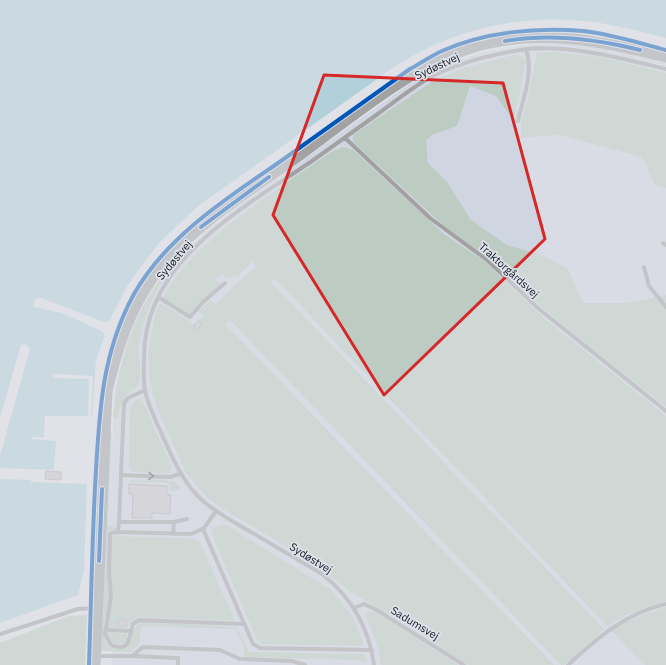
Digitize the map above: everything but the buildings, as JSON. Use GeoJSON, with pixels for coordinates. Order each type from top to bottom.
{"type":"FeatureCollection","features":[{"type":"Feature","properties":{"kind":"street"},"geometry":{"type":"LineString","coordinates":[[95,660],[107,391],[116,351],[129,318],[155,275],[177,250],[220,213],[412,75],[449,56],[486,44],[517,39],[556,36],[602,42],[666,57]]}},
{"type":"Feature","properties":{"kind":"lane","name":"Sydøstvej"},"geometry":{"type":"LineString","coordinates":[[374,665],[368,633],[354,608],[337,586],[322,574],[216,511],[191,489],[180,474],[154,416],[145,390],[144,344],[148,325],[166,280],[205,238],[231,218],[345,138],[412,88],[458,65],[482,58],[526,49],[577,50],[599,53],[666,69]]}},
{"type":"Feature","properties":{"kind":"lane"},"geometry":{"type":"LineString","coordinates":[[518,121],[530,68],[530,58],[526,49]]}},
{"type":"Feature","properties":{"kind":"lane","name":"Traktorgårdsvej"},"geometry":{"type":"LineString","coordinates":[[345,138],[430,218],[487,260],[539,309],[666,411]]}},
{"type":"Feature","properties":{"kind":"lane"},"geometry":{"type":"LineString","coordinates":[[644,267],[649,286],[666,307]]}},
{"type":"Feature","properties":{"kind":"lane"},"geometry":{"type":"LineString","coordinates":[[158,297],[190,317],[203,302],[225,283]]}},
{"type":"Feature","properties":{"kind":"lane"},"geometry":{"type":"LineString","coordinates":[[118,532],[124,403],[128,398],[145,390]]}},
{"type":"Feature","properties":{"kind":"lane"},"geometry":{"type":"LineString","coordinates":[[120,475],[170,477],[180,474]]}},
{"type":"Feature","properties":{"kind":"lane"},"geometry":{"type":"LineString","coordinates":[[216,511],[202,529],[191,534],[111,533],[109,572],[111,597],[105,630],[108,642],[119,647],[125,645],[130,640],[133,624],[139,620],[243,624]]}},
{"type":"Feature","properties":{"kind":"lane"},"geometry":{"type":"LineString","coordinates":[[119,522],[174,522],[187,519]]}},
{"type":"Feature","properties":{"kind":"lane"},"geometry":{"type":"LineString","coordinates":[[173,534],[174,522]]}},
{"type":"Feature","properties":{"kind":"lane"},"geometry":{"type":"LineString","coordinates":[[202,529],[253,644],[260,648],[372,650]]}},
{"type":"Feature","properties":{"kind":"lane","name":"Sadumsvej"},"geometry":{"type":"LineString","coordinates":[[354,608],[364,604],[375,609],[464,665]]}},
{"type":"Feature","properties":{"kind":"lane"},"geometry":{"type":"LineString","coordinates":[[568,665],[609,629],[632,616],[666,604]]}},
{"type":"Feature","properties":{"kind":"lane"},"geometry":{"type":"LineString","coordinates":[[0,634],[78,609],[97,608]]}},
{"type":"Feature","properties":{"kind":"lane"},"geometry":{"type":"LineString","coordinates":[[105,630],[132,631]]}},
{"type":"Feature","properties":{"kind":"lane"},"geometry":{"type":"LineString","coordinates":[[132,656],[143,647],[220,650],[240,659],[292,661],[306,665]]}},
{"type":"Feature","properties":{"kind":"lane"},"geometry":{"type":"LineString","coordinates":[[95,660],[132,656],[178,658],[178,665]]}},
{"type":"Feature","properties":{"kind":"highlighted area"},"geometry":{"type":"Polygon","coordinates":[[[324,75],[503,83],[545,239],[384,395],[273,215],[324,75]]]}},
{"type":"Feature","properties":{"kind":"shaded area"},"geometry":{"type":"Polygon","coordinates":[[[571,43],[666,63],[666,665],[112,665],[112,651],[103,651],[115,388],[128,338],[151,292],[169,267],[205,232],[239,205],[405,87],[435,70],[480,53],[524,45],[571,43]]]}},
{"type":"Feature","properties":{"kind":"shaded area"},"geometry":{"type":"Polygon","coordinates":[[[553,52],[601,57],[666,73],[666,188],[655,185],[642,157],[559,135],[521,138],[521,121],[527,102],[537,53],[553,52]]]}},
{"type":"Feature","properties":{"kind":"shaded area"},"geometry":{"type":"Polygon","coordinates":[[[518,54],[526,60],[514,121],[496,96],[470,86],[457,126],[434,134],[426,140],[428,163],[447,182],[471,220],[507,245],[544,256],[568,269],[583,303],[626,303],[666,295],[666,407],[587,345],[537,303],[488,258],[444,226],[353,142],[353,135],[433,81],[463,68],[518,54]]]}},
{"type":"Feature","properties":{"kind":"shaded area"},"geometry":{"type":"Polygon","coordinates":[[[343,147],[353,150],[444,234],[484,261],[539,314],[666,416],[666,601],[629,614],[607,626],[275,279],[271,282],[604,629],[564,665],[561,665],[230,320],[225,324],[554,665],[468,665],[414,629],[349,591],[322,568],[226,511],[207,497],[186,473],[158,410],[150,380],[148,353],[154,320],[159,304],[163,304],[194,324],[204,316],[198,312],[210,300],[215,304],[256,266],[252,262],[236,277],[234,275],[230,279],[228,277],[226,278],[222,274],[215,280],[219,283],[218,286],[190,314],[163,298],[176,277],[193,257],[238,218],[331,152],[343,147]]]}},
{"type":"Feature","properties":{"kind":"shaded area"},"geometry":{"type":"Polygon","coordinates":[[[182,256],[166,276],[153,299],[141,336],[139,353],[141,375],[139,383],[123,400],[118,418],[113,419],[119,374],[132,330],[141,310],[153,290],[166,272],[182,256]]]}},
{"type":"Feature","properties":{"kind":"shaded area"},"geometry":{"type":"Polygon","coordinates":[[[138,399],[143,402],[172,467],[169,473],[133,472],[129,469],[130,409],[135,400],[138,399]]]}},
{"type":"Feature","properties":{"kind":"shaded area"},"geometry":{"type":"Polygon","coordinates":[[[108,433],[112,433],[108,526],[118,528],[118,530],[110,530],[108,556],[110,597],[105,618],[104,637],[108,646],[118,649],[124,648],[131,640],[135,628],[138,624],[144,621],[237,627],[249,652],[362,654],[368,661],[361,663],[361,660],[244,657],[244,648],[235,629],[141,626],[140,643],[131,652],[100,651],[108,433]]]}},
{"type":"Feature","properties":{"kind":"shaded area"},"geometry":{"type":"Polygon","coordinates":[[[150,479],[174,481],[180,487],[180,490],[170,491],[169,483],[128,482],[130,480],[150,481],[150,479]]]}},
{"type":"Feature","properties":{"kind":"shaded area"},"geometry":{"type":"Polygon","coordinates":[[[220,525],[227,525],[331,590],[352,616],[363,642],[362,646],[261,644],[256,638],[210,530],[220,525]]]}},
{"type":"Feature","properties":{"kind":"shaded area"},"geometry":{"type":"Polygon","coordinates":[[[111,536],[188,538],[200,542],[235,621],[137,617],[131,624],[129,624],[128,619],[118,619],[118,629],[108,628],[113,597],[110,571],[111,536]]]}},
{"type":"Feature","properties":{"kind":"shaded area"},"geometry":{"type":"Polygon","coordinates":[[[666,607],[666,665],[645,665],[611,630],[633,619],[666,607]]]}},
{"type":"Feature","properties":{"kind":"shaded area"},"geometry":{"type":"Polygon","coordinates":[[[370,611],[375,612],[459,665],[381,665],[377,644],[365,614],[370,611]]]}},
{"type":"Feature","properties":{"kind":"shaded area"},"geometry":{"type":"Polygon","coordinates":[[[87,615],[85,665],[0,665],[0,643],[68,616],[87,615]]]}},
{"type":"Feature","properties":{"kind":"shaded area"},"geometry":{"type":"Polygon","coordinates":[[[108,632],[126,634],[128,638],[124,643],[117,645],[110,641],[108,632]]]}},
{"type":"Feature","properties":{"kind":"water"},"geometry":{"type":"Polygon","coordinates":[[[0,0],[666,0],[666,38],[592,22],[541,20],[516,22],[491,26],[443,41],[419,52],[397,65],[197,207],[161,241],[148,257],[128,285],[109,321],[104,322],[41,298],[35,299],[33,304],[34,307],[62,313],[102,331],[105,335],[96,360],[92,416],[45,416],[44,437],[32,437],[32,439],[56,441],[54,470],[0,468],[0,456],[30,349],[26,344],[21,345],[0,417],[0,0]]]}},
{"type":"Feature","properties":{"kind":"water"},"geometry":{"type":"Polygon","coordinates":[[[0,479],[31,480],[31,482],[87,484],[84,571],[78,595],[0,623],[0,479]]]}},
{"type":"Feature","properties":{"kind":"pier"},"geometry":{"type":"Polygon","coordinates":[[[53,374],[93,376],[91,416],[88,417],[89,379],[53,378],[53,374]]]}},
{"type":"Feature","properties":{"kind":"cycle path"},"geometry":{"type":"LineString","coordinates":[[89,665],[95,488],[103,388],[114,341],[123,317],[134,294],[163,254],[181,236],[219,204],[410,69],[442,51],[476,39],[493,35],[511,32],[547,30],[593,32],[666,50]]}},
{"type":"Feature","properties":{"kind":"cycle path"},"geometry":{"type":"LineString","coordinates":[[505,41],[539,37],[573,38],[640,50]]}},
{"type":"Feature","properties":{"kind":"cycle path"},"geometry":{"type":"LineString","coordinates":[[201,227],[269,177]]}},
{"type":"Feature","properties":{"kind":"cycle path"},"geometry":{"type":"LineString","coordinates":[[99,561],[102,489]]}}]}
